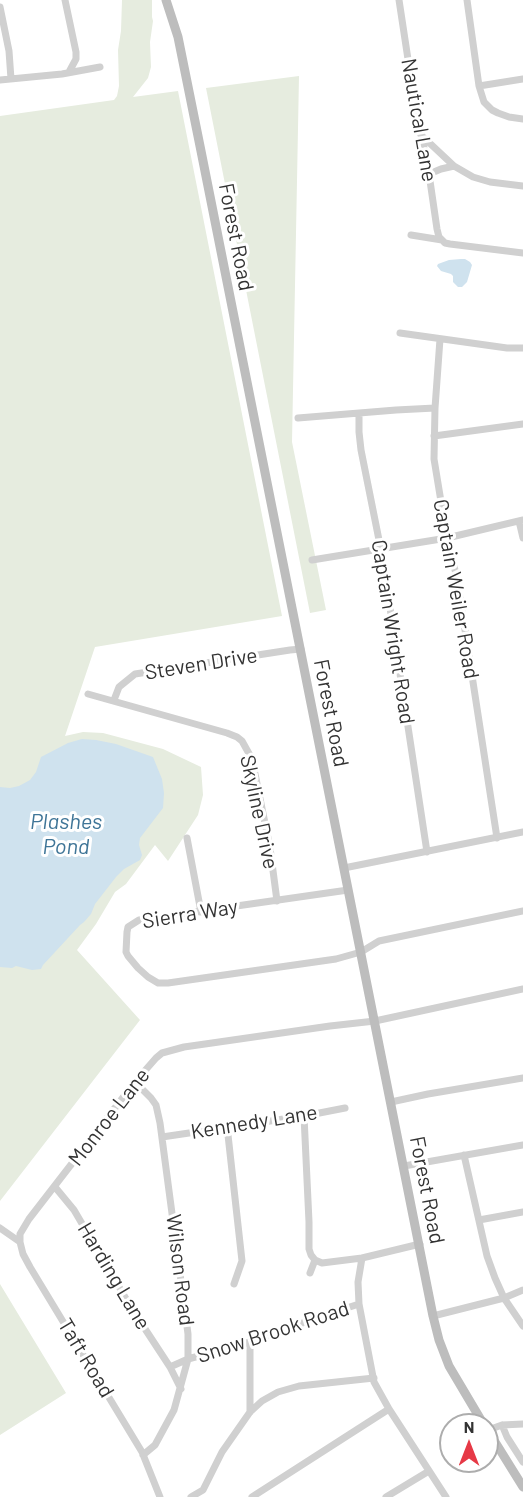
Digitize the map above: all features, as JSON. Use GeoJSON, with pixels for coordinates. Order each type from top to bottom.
{"type":"FeatureCollection","features":[{"type":"Feature","properties":{"kind":"main road","name":"Forest Road"},"geometry":{"type":"LineString","coordinates":[[166,0],[178,37],[433,1316],[449,1366],[477,1413]]}},
{"type":"Feature","properties":{"kind":"main road","name":"Forest Road"},"geometry":{"type":"LineString","coordinates":[[499,1449],[523,1487]]}},
{"type":"Feature","properties":{"kind":"street"},"geometry":{"type":"LineString","coordinates":[[65,0],[76,52],[76,59],[69,72]]}},
{"type":"Feature","properties":{"kind":"street","name":"Nautical Lane"},"geometry":{"type":"LineString","coordinates":[[399,0],[437,229],[442,240]]}},
{"type":"Feature","properties":{"kind":"street"},"geometry":{"type":"LineString","coordinates":[[467,0],[479,86],[484,102],[492,110],[523,119]]}},
{"type":"Feature","properties":{"kind":"street"},"geometry":{"type":"LineString","coordinates":[[0,7],[9,51],[11,79]]}},
{"type":"Feature","properties":{"kind":"street"},"geometry":{"type":"LineString","coordinates":[[0,80],[62,74],[100,67]]}},
{"type":"Feature","properties":{"kind":"street"},"geometry":{"type":"LineString","coordinates":[[479,86],[523,79]]}},
{"type":"Feature","properties":{"kind":"street"},"geometry":{"type":"LineString","coordinates":[[422,135],[454,166],[473,177],[490,182],[523,186]]}},
{"type":"Feature","properties":{"kind":"street"},"geometry":{"type":"LineString","coordinates":[[429,174],[454,166]]}},
{"type":"Feature","properties":{"kind":"street"},"geometry":{"type":"LineString","coordinates":[[411,235],[442,240],[450,244],[523,253]]}},
{"type":"Feature","properties":{"kind":"street"},"geometry":{"type":"LineString","coordinates":[[400,333],[507,348],[523,348]]}},
{"type":"Feature","properties":{"kind":"street","name":"Captain Weiler Road"},"geometry":{"type":"LineString","coordinates":[[440,339],[434,459],[447,538],[457,578],[497,838]]}},
{"type":"Feature","properties":{"kind":"street"},"geometry":{"type":"LineString","coordinates":[[298,418],[435,408]]}},
{"type":"Feature","properties":{"kind":"street","name":"Captain Wright Road"},"geometry":{"type":"LineString","coordinates":[[359,413],[359,432],[381,549],[427,852]]}},
{"type":"Feature","properties":{"kind":"street"},"geometry":{"type":"LineString","coordinates":[[434,436],[523,424]]}},
{"type":"Feature","properties":{"kind":"street"},"geometry":{"type":"LineString","coordinates":[[312,560],[447,538],[521,520],[523,538]]}},
{"type":"Feature","properties":{"kind":"street","name":"Steven Drive"},"geometry":{"type":"LineString","coordinates":[[114,700],[119,687],[135,674],[301,650]]}},
{"type":"Feature","properties":{"kind":"street","name":"Skyline Drive"},"geometry":{"type":"LineString","coordinates":[[88,694],[227,733],[242,741],[252,759],[270,848],[277,901]]}},
{"type":"Feature","properties":{"kind":"street"},"geometry":{"type":"LineString","coordinates":[[345,868],[523,832]]}},
{"type":"Feature","properties":{"kind":"street"},"geometry":{"type":"LineString","coordinates":[[187,838],[201,912]]}},
{"type":"Feature","properties":{"kind":"street","name":"Sierra Way"},"geometry":{"type":"LineString","coordinates":[[348,890],[139,920],[128,927],[126,945],[128,956],[154,981],[168,983],[336,959],[361,952]]}},
{"type":"Feature","properties":{"kind":"street"},"geometry":{"type":"LineString","coordinates":[[361,952],[380,941],[523,911]]}},
{"type":"Feature","properties":{"kind":"street","name":"Monroe Lane"},"geometry":{"type":"LineString","coordinates":[[20,1242],[22,1230],[135,1082],[162,1053],[285,1032],[375,1021],[523,990]]}},
{"type":"Feature","properties":{"kind":"street"},"geometry":{"type":"LineString","coordinates":[[391,1102],[523,1078]]}},
{"type":"Feature","properties":{"kind":"street","name":"Wilson Road"},"geometry":{"type":"LineString","coordinates":[[135,1082],[156,1105],[188,1334],[188,1359],[174,1410],[154,1445],[143,1455]]}},
{"type":"Feature","properties":{"kind":"street","name":"Kennedy Lane"},"geometry":{"type":"LineString","coordinates":[[162,1137],[345,1108]]}},
{"type":"Feature","properties":{"kind":"street"},"geometry":{"type":"LineString","coordinates":[[304,1116],[309,1249],[315,1260],[322,1263],[362,1258],[420,1244]]}},
{"type":"Feature","properties":{"kind":"street"},"geometry":{"type":"LineString","coordinates":[[227,1126],[242,1261],[234,1284]]}},
{"type":"Feature","properties":{"kind":"street"},"geometry":{"type":"LineString","coordinates":[[404,1166],[523,1144]]}},
{"type":"Feature","properties":{"kind":"street"},"geometry":{"type":"LineString","coordinates":[[464,1155],[487,1256],[504,1298],[523,1326]]}},
{"type":"Feature","properties":{"kind":"street","name":"Harding Lane"},"geometry":{"type":"LineString","coordinates":[[55,1187],[74,1210],[132,1309],[170,1367],[181,1389]]}},
{"type":"Feature","properties":{"kind":"street"},"geometry":{"type":"LineString","coordinates":[[479,1221],[523,1212]]}},
{"type":"Feature","properties":{"kind":"street"},"geometry":{"type":"LineString","coordinates":[[0,1228],[20,1242]]}},
{"type":"Feature","properties":{"kind":"street","name":"Taft Road"},"geometry":{"type":"LineString","coordinates":[[20,1242],[30,1267],[143,1455],[160,1497]]}},
{"type":"Feature","properties":{"kind":"street"},"geometry":{"type":"LineString","coordinates":[[362,1258],[358,1282],[359,1304],[374,1382],[446,1497]]}},
{"type":"Feature","properties":{"kind":"street"},"geometry":{"type":"LineString","coordinates":[[310,1273],[315,1260]]}},
{"type":"Feature","properties":{"kind":"street"},"geometry":{"type":"LineString","coordinates":[[433,1316],[504,1298],[523,1290]]}},
{"type":"Feature","properties":{"kind":"street","name":"Snow Brook Road"},"geometry":{"type":"LineString","coordinates":[[188,1359],[250,1342],[316,1317],[359,1304]]}},
{"type":"Feature","properties":{"kind":"street"},"geometry":{"type":"LineString","coordinates":[[250,1342],[250,1412]]}},
{"type":"Feature","properties":{"kind":"street"},"geometry":{"type":"LineString","coordinates":[[170,1367],[188,1359]]}},
{"type":"Feature","properties":{"kind":"street"},"geometry":{"type":"LineString","coordinates":[[191,1497],[203,1490],[222,1452],[250,1412],[262,1401],[286,1389],[317,1383],[374,1378]]}},
{"type":"Feature","properties":{"kind":"street"},"geometry":{"type":"LineString","coordinates":[[252,1497],[389,1409]]}},
{"type":"Feature","properties":{"kind":"street"},"geometry":{"type":"LineString","coordinates":[[499,1426],[523,1424]]}},
{"type":"Feature","properties":{"kind":"street"},"geometry":{"type":"LineString","coordinates":[[502,1425],[523,1462]]}},
{"type":"Feature","properties":{"kind":"street"},"geometry":{"type":"LineString","coordinates":[[386,1497],[429,1471]]}},
{"type":"Feature","properties":{"kind":"street"},"geometry":{"type":"LineString","coordinates":[[203,1490],[208,1497]]}},
{"type":"Feature","properties":{"kind":"shaded area"},"geometry":{"type":"Polygon","coordinates":[[[122,0],[152,0],[151,67],[148,78],[133,97],[178,91],[282,616],[95,647],[65,736],[83,732],[103,733],[163,749],[201,767],[203,795],[198,815],[168,861],[155,845],[126,884],[115,892],[77,950],[140,1020],[0,1201],[0,116],[114,100],[119,86],[118,50],[122,0]]]}},
{"type":"Feature","properties":{"kind":"shaded area"},"geometry":{"type":"Polygon","coordinates":[[[299,76],[292,442],[326,610],[310,613],[206,88],[299,76]]]}},
{"type":"Feature","properties":{"kind":"shaded area"},"geometry":{"type":"Polygon","coordinates":[[[0,1284],[66,1393],[0,1435],[0,1284]]]}},
{"type":"Feature","properties":{"kind":"water"},"geometry":{"type":"Polygon","coordinates":[[[465,259],[472,265],[467,282],[462,287],[458,287],[453,282],[451,274],[441,271],[437,266],[449,260],[465,259]]]}},
{"type":"Feature","properties":{"kind":"water","name":"Plashes Pond"},"geometry":{"type":"Polygon","coordinates":[[[82,739],[116,744],[153,757],[162,779],[163,808],[140,838],[139,845],[142,855],[140,860],[124,869],[116,877],[95,904],[91,914],[41,969],[0,967],[0,787],[19,786],[30,780],[36,772],[41,757],[68,743],[82,739]]]}}]}
